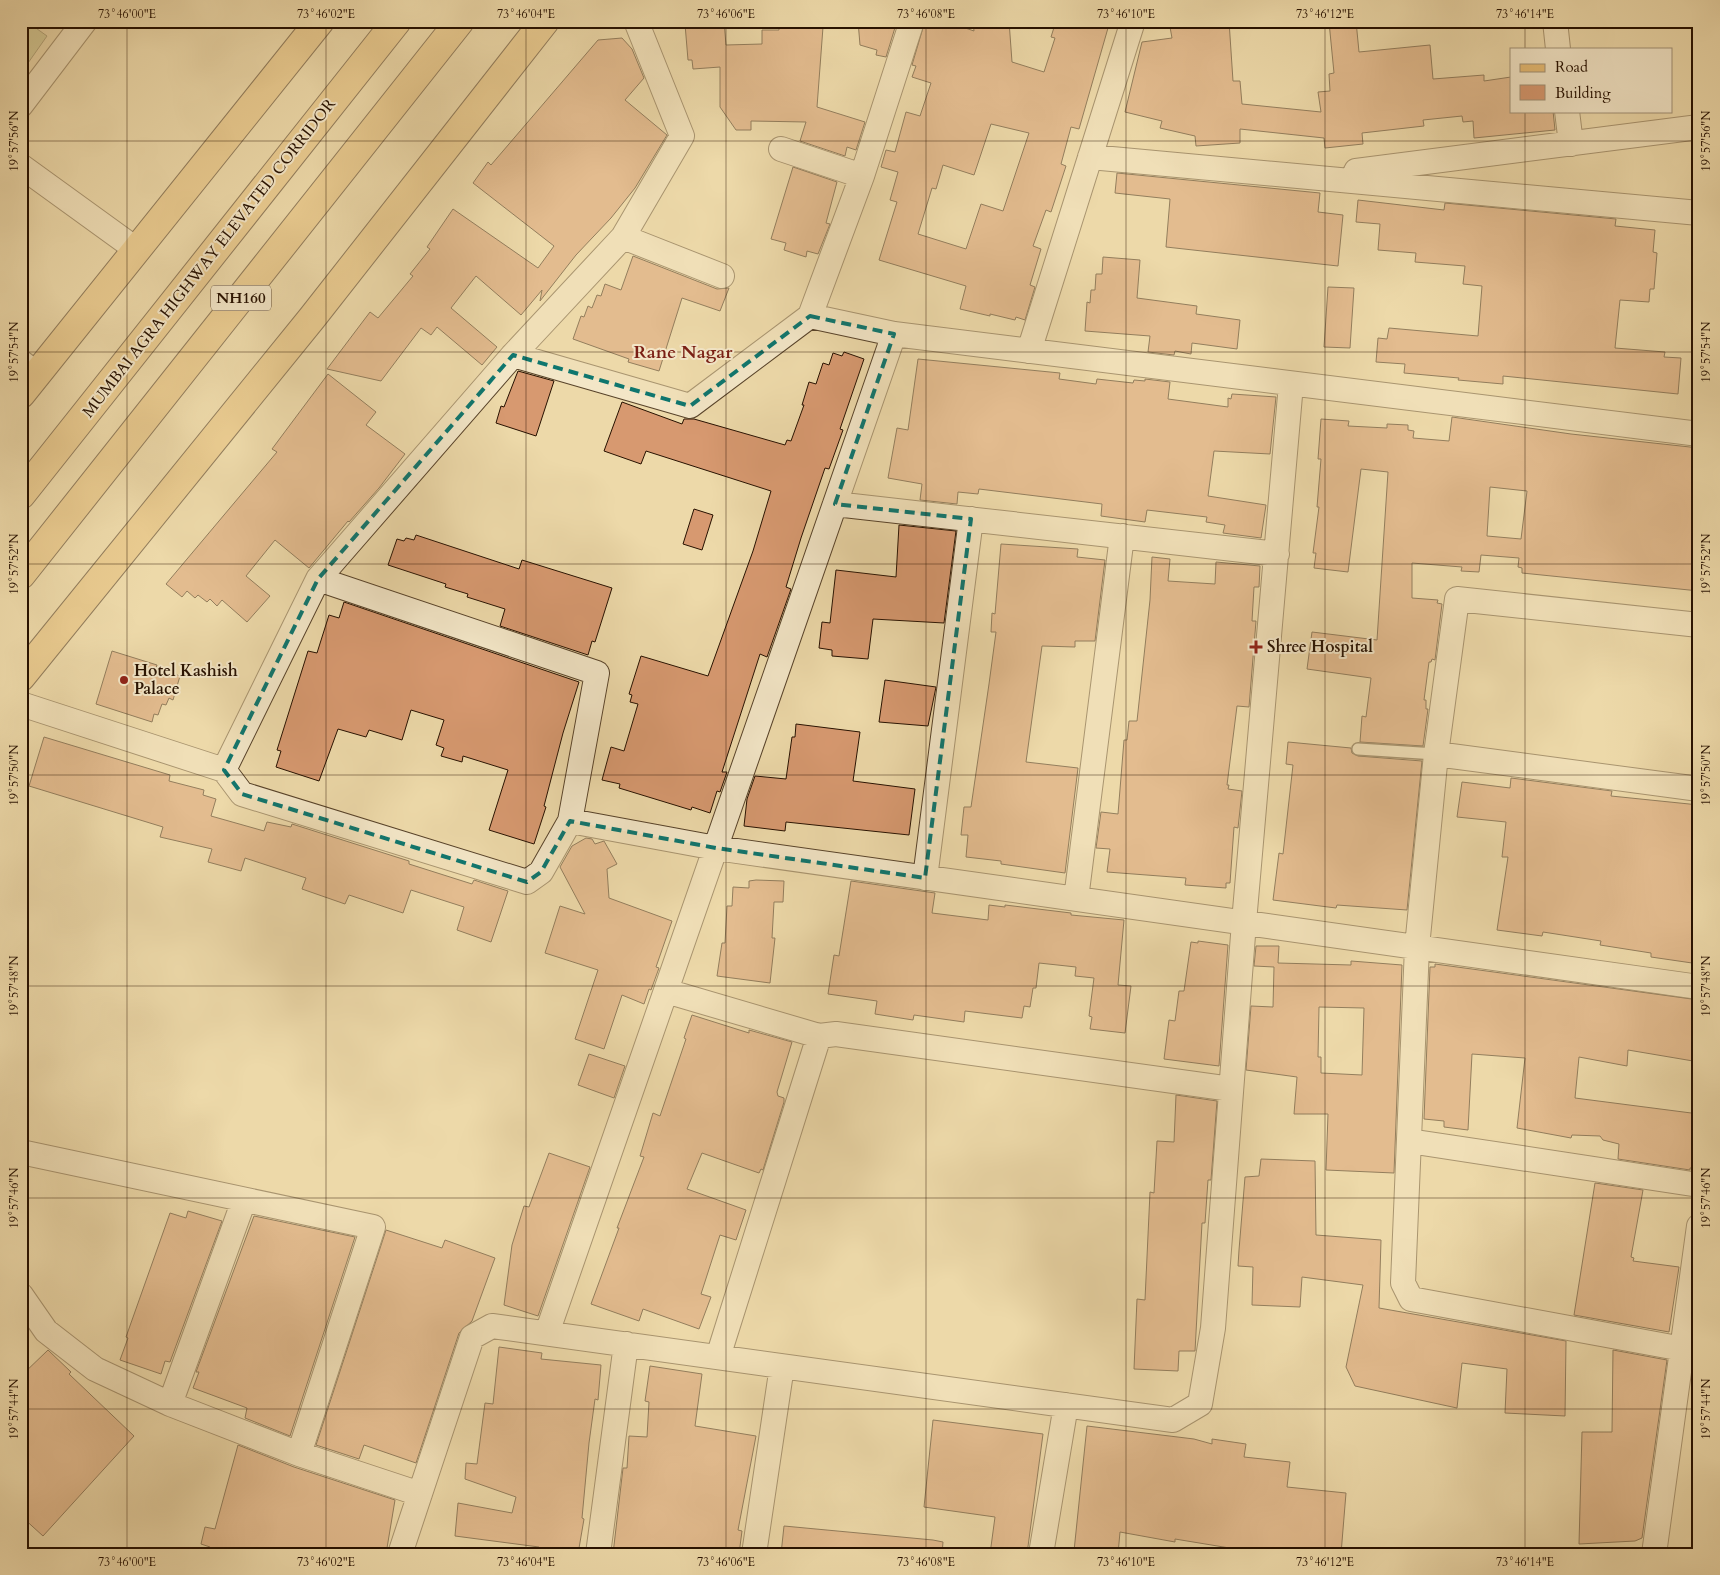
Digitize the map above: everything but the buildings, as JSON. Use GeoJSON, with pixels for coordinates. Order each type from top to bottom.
{"type":"FeatureCollection","features":[{"type":"Feature","properties":{"kind":"main road"},"geometry":{"type":"LineString","coordinates":[[26,377],[137,250],[320,21]]}},
{"type":"Feature","properties":{"kind":"main road","name":"MUMBAI AGRA HIGHWAY ELEVATED CORRIDOR"},"geometry":{"type":"LineString","coordinates":[[21,495],[397,21]]}},
{"type":"Feature","properties":{"kind":"main road","name":"NH160"},"geometry":{"type":"LineString","coordinates":[[21,575],[460,21]]}},
{"type":"Feature","properties":{"kind":"main road"},"geometry":{"type":"LineString","coordinates":[[21,677],[312,318],[545,21]]}},
{"type":"Feature","properties":{"kind":"street"},"geometry":{"type":"LineString","coordinates":[[224,770],[318,579],[513,355],[623,237],[682,136],[636,21]]}},
{"type":"Feature","properties":{"kind":"street"},"geometry":{"type":"LineString","coordinates":[[513,355],[690,406],[810,316],[862,176],[912,21]]}},
{"type":"Feature","properties":{"kind":"street"},"geometry":{"type":"LineString","coordinates":[[1029,350],[1133,21]]}},
{"type":"Feature","properties":{"kind":"street"},"geometry":{"type":"LineString","coordinates":[[1555,21],[1558,48]]}},
{"type":"Feature","properties":{"kind":"street"},"geometry":{"type":"LineString","coordinates":[[21,105],[75,25]]}},
{"type":"Feature","properties":{"kind":"street"},"geometry":{"type":"LineString","coordinates":[[1567,112],[1571,144]]}},
{"type":"Feature","properties":{"kind":"street"},"geometry":{"type":"LineString","coordinates":[[1311,177],[1699,127]]}},
{"type":"Feature","properties":{"kind":"street"},"geometry":{"type":"LineString","coordinates":[[781,149],[862,176]]}},
{"type":"Feature","properties":{"kind":"street"},"geometry":{"type":"LineString","coordinates":[[1090,157],[1699,213]]}},
{"type":"Feature","properties":{"kind":"street"},"geometry":{"type":"LineString","coordinates":[[21,166],[137,250]]}},
{"type":"Feature","properties":{"kind":"street"},"geometry":{"type":"LineString","coordinates":[[623,237],[722,276]]}},
{"type":"Feature","properties":{"kind":"street"},"geometry":{"type":"LineString","coordinates":[[810,316],[894,334],[1699,434]]}},
{"type":"Feature","properties":{"kind":"street"},"geometry":{"type":"LineString","coordinates":[[547,1333],[894,334]]}},
{"type":"Feature","properties":{"kind":"street"},"geometry":{"type":"LineString","coordinates":[[400,1554],[472,1337],[492,1326],[1173,1420],[1200,1404],[1213,1328],[1244,922],[1292,384]]}},
{"type":"Feature","properties":{"kind":"street"},"geometry":{"type":"LineString","coordinates":[[835,504],[1277,554]]}},
{"type":"Feature","properties":{"kind":"street"},"geometry":{"type":"LineString","coordinates":[[925,878],[971,519]]}},
{"type":"Feature","properties":{"kind":"street"},"geometry":{"type":"LineString","coordinates":[[1076,899],[1122,536]]}},
{"type":"Feature","properties":{"kind":"street"},"geometry":{"type":"LineString","coordinates":[[21,704],[224,770],[242,794],[527,882],[541,872],[570,821],[597,673],[318,579]]}},
{"type":"Feature","properties":{"kind":"street"},"geometry":{"type":"LineString","coordinates":[[1690,1350],[1411,1299],[1403,1283],[1417,947],[1436,754],[1456,599],[1699,625]]}},
{"type":"Feature","properties":{"kind":"street"},"geometry":{"type":"LineString","coordinates":[[1436,754],[1699,789]]}},
{"type":"Feature","properties":{"kind":"street"},"geometry":{"type":"LineString","coordinates":[[570,821],[716,848],[1699,987]]}},
{"type":"Feature","properties":{"kind":"street"},"geometry":{"type":"LineString","coordinates":[[666,991],[819,1036],[836,1034],[1231,1090]]}},
{"type":"Feature","properties":{"kind":"street"},"geometry":{"type":"LineString","coordinates":[[718,1357],[819,1036]]}},
{"type":"Feature","properties":{"kind":"street"},"geometry":{"type":"LineString","coordinates":[[1409,1141],[1699,1185]]}},
{"type":"Feature","properties":{"kind":"street"},"geometry":{"type":"LineString","coordinates":[[21,1152],[374,1228],[299,1454]]}},
{"type":"Feature","properties":{"kind":"street"},"geometry":{"type":"LineString","coordinates":[[170,1404],[244,1200]]}},
{"type":"Feature","properties":{"kind":"street"},"geometry":{"type":"LineString","coordinates":[[1654,1554],[1690,1350],[1699,1226]]}},
{"type":"Feature","properties":{"kind":"street"},"geometry":{"type":"LineString","coordinates":[[21,1295],[46,1331],[95,1369],[170,1404],[299,1454],[420,1494]]}},
{"type":"Feature","properties":{"kind":"street"},"geometry":{"type":"LineString","coordinates":[[598,1554],[626,1344]]}},
{"type":"Feature","properties":{"kind":"street"},"geometry":{"type":"LineString","coordinates":[[754,1554],[782,1366]]}},
{"type":"Feature","properties":{"kind":"street"},"geometry":{"type":"LineString","coordinates":[[1041,1554],[1066,1406]]}},
{"type":"Feature","properties":{"kind":"lane"},"geometry":{"type":"LineString","coordinates":[[1358,749],[1436,754]]}},
{"type":"Feature","properties":{"kind":"highlighted area"},"geometry":{"type":"Polygon","coordinates":[[[810,316],[894,334],[835,504],[971,519],[925,878],[716,848],[570,821],[541,872],[527,882],[242,794],[224,770],[318,579],[513,355],[690,406],[810,316]]]}},
{"type":"Feature","properties":{"kind":"green space"},"geometry":{"type":"Polygon","coordinates":[[[21,21],[26,21],[47,36],[21,73],[21,21]]]}},
{"type":"Feature","properties":{"kind":"place","name":"Shree Hospital"},"geometry":{"type":"Point","coordinates":[1256,647]}},
{"type":"Feature","properties":{"kind":"place","name":"Hotel Kashish Palace"},"geometry":{"type":"Point","coordinates":[124,680]}},
{"type":"Feature","properties":{"kind":"district","name":"Rane Nagar"},"geometry":{"type":"Point","coordinates":[683,352]}}]}
